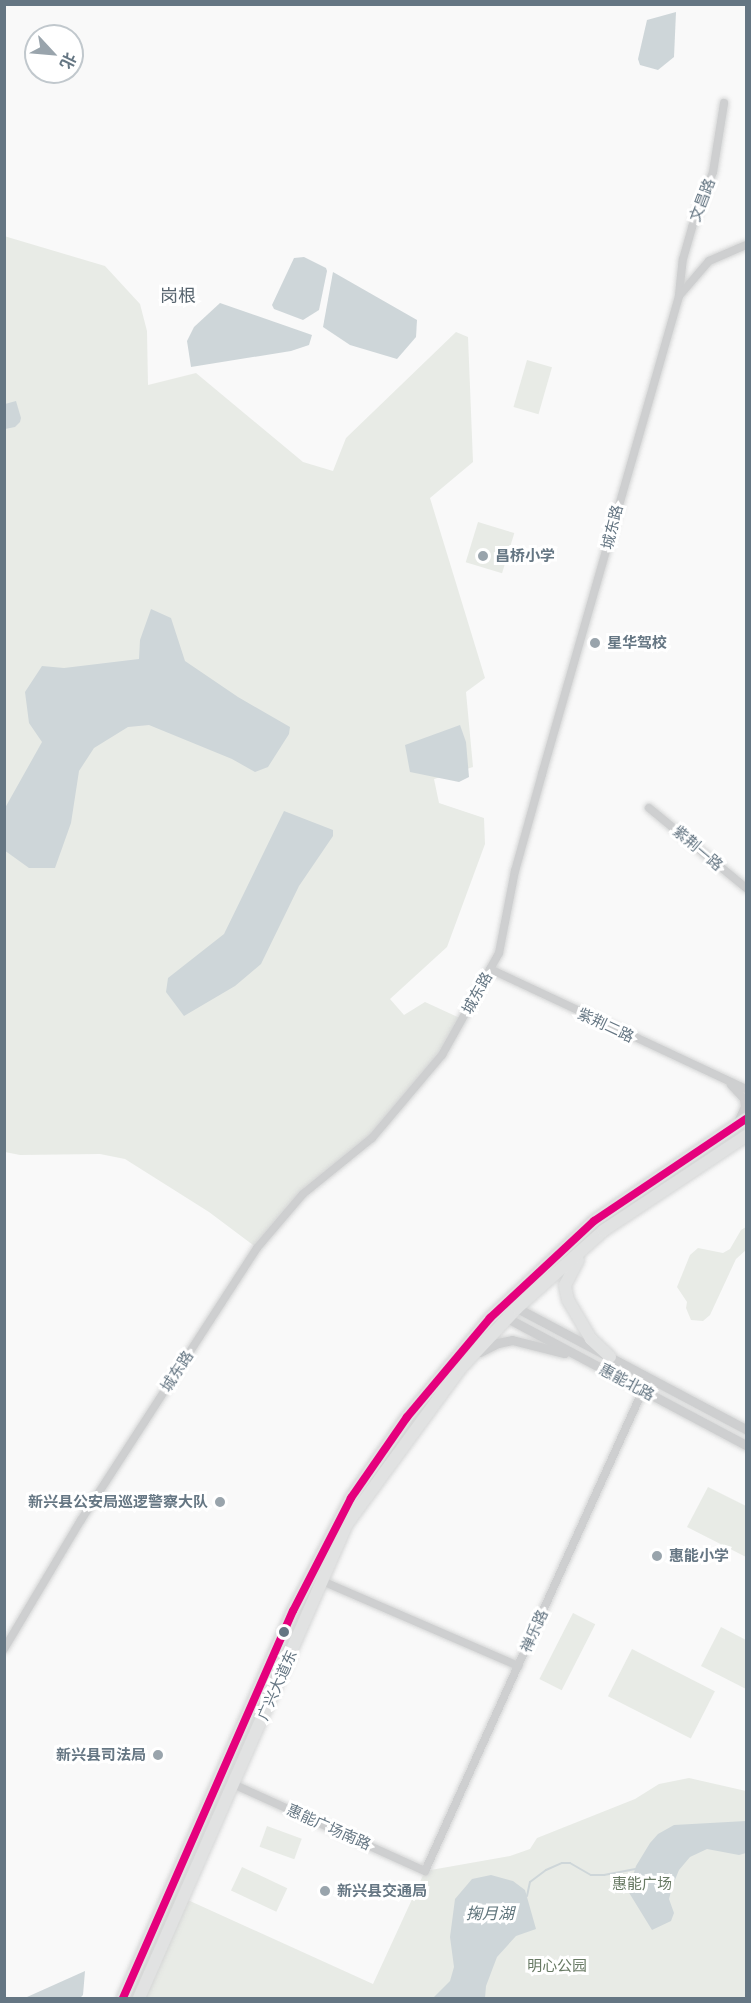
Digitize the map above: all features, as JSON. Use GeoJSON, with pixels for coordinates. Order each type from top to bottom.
{"type":"FeatureCollection","features":[{"type":"Feature","properties":{"kind":"highway","name":"广兴大道东"},"geometry":{"type":"LineString","coordinates":[[123,1998],[293,1611],[351,1498],[407,1417],[490,1318],[594,1221],[747,1119]]}},
{"type":"Feature","properties":{"kind":"highway","name":"广兴大道东"},"geometry":{"type":"LineString","coordinates":[[139,1998],[347,1524],[460,1369],[517,1308],[603,1231],[747,1136]]}},
{"type":"Feature","properties":{"kind":"highway"},"geometry":{"type":"LineString","coordinates":[[584,1249],[569,1273],[566,1286],[568,1300],[591,1339],[610,1358]]}},
{"type":"Feature","properties":{"kind":"street","name":"文昌路"},"geometry":{"type":"LineString","coordinates":[[679,296],[683,259],[692,227],[713,172],[724,103]]}},
{"type":"Feature","properties":{"kind":"street","name":"城东路"},"geometry":{"type":"LineString","coordinates":[[4,1649],[81,1520],[258,1248],[303,1194],[372,1138],[442,1055],[499,953],[515,871],[679,296],[710,261],[747,245]]}},
{"type":"Feature","properties":{"kind":"street","name":"紫荆一路"},"geometry":{"type":"LineString","coordinates":[[649,807],[747,888]]}},
{"type":"Feature","properties":{"kind":"street","name":"紫荆二路"},"geometry":{"type":"LineString","coordinates":[[490,969],[747,1089]]}},
{"type":"Feature","properties":{"kind":"street","name":"紫荆二路"},"geometry":{"type":"LineString","coordinates":[[723,1079],[738,1090],[744,1099],[743,1115],[734,1127]]}},
{"type":"Feature","properties":{"kind":"street","name":"惠能北路"},"geometry":{"type":"LineString","coordinates":[[517,1308],[747,1429]]}},
{"type":"Feature","properties":{"kind":"street","name":"惠能北路"},"geometry":{"type":"LineString","coordinates":[[507,1318],[747,1445]]}},
{"type":"Feature","properties":{"kind":"street"},"geometry":{"type":"LineString","coordinates":[[460,1369],[482,1350],[512,1340],[539,1345],[595,1365]]}},
{"type":"Feature","properties":{"kind":"street","name":"禅乐路"},"geometry":{"type":"LineString","coordinates":[[425,1871],[643,1390]]}},
{"type":"Feature","properties":{"kind":"street"},"geometry":{"type":"LineString","coordinates":[[322,1581],[518,1666]]}},
{"type":"Feature","properties":{"kind":"street","name":"惠能广场南路"},"geometry":{"type":"LineString","coordinates":[[233,1784],[425,1871]]}},
{"type":"Feature","properties":{"kind":"green space"},"geometry":{"type":"Polygon","coordinates":[[[4,236],[105,266],[140,304],[147,331],[148,385],[196,373],[303,462],[333,471],[346,438],[456,332],[468,337],[473,462],[430,498],[485,678],[466,692],[473,767],[434,779],[439,803],[484,818],[485,844],[447,947],[390,999],[404,1015],[425,1002],[462,1019],[442,1055],[372,1138],[303,1194],[257,1248],[209,1212],[125,1159],[100,1154],[20,1155],[5,1152],[4,236]]]}},
{"type":"Feature","properties":{"kind":"green space"},"geometry":{"type":"Polygon","coordinates":[[[527,360],[552,367],[538,414],[513,407],[527,360]]]}},
{"type":"Feature","properties":{"kind":"green space"},"geometry":{"type":"Polygon","coordinates":[[[478,522],[514,533],[502,573],[466,562],[478,522]]]}},
{"type":"Feature","properties":{"kind":"green space"},"geometry":{"type":"Polygon","coordinates":[[[746,1227],[746,1250],[736,1259],[710,1315],[703,1321],[691,1320],[686,1308],[687,1302],[677,1287],[690,1255],[698,1248],[723,1253],[730,1249],[741,1230],[746,1227]]]}},
{"type":"Feature","properties":{"kind":"green space"},"geometry":{"type":"Polygon","coordinates":[[[708,1487],[746,1506],[746,1557],[687,1527],[708,1487]]]}},
{"type":"Feature","properties":{"kind":"green space"},"geometry":{"type":"Polygon","coordinates":[[[573,1613],[595,1624],[562,1690],[539,1679],[573,1613]]]}},
{"type":"Feature","properties":{"kind":"green space"},"geometry":{"type":"Polygon","coordinates":[[[721,1627],[746,1640],[746,1689],[701,1666],[721,1627]]]}},
{"type":"Feature","properties":{"kind":"green space"},"geometry":{"type":"Polygon","coordinates":[[[632,1649],[715,1691],[691,1738],[608,1696],[632,1649]]]}},
{"type":"Feature","properties":{"kind":"green space","name":"惠能广场"},"geometry":{"type":"Polygon","coordinates":[[[689,1778],[746,1791],[746,1998],[123,1998],[168,1891],[373,1984],[425,1871],[510,1856],[530,1849],[537,1838],[635,1799],[659,1784],[689,1778]]]}},
{"type":"Feature","properties":{"kind":"green space"},"geometry":{"type":"Polygon","coordinates":[[[267,1826],[302,1839],[294,1859],[259,1847],[267,1826]]]}},
{"type":"Feature","properties":{"kind":"green space"},"geometry":{"type":"Polygon","coordinates":[[[242,1867],[287,1888],[276,1912],[231,1891],[242,1867]]]}},
{"type":"Feature","properties":{"kind":"water"},"geometry":{"type":"Polygon","coordinates":[[[676,12],[674,57],[658,70],[640,65],[638,59],[647,20],[676,12]]]}},
{"type":"Feature","properties":{"kind":"water"},"geometry":{"type":"Polygon","coordinates":[[[304,257],[326,268],[327,271],[319,310],[303,320],[274,309],[272,305],[294,258],[304,257]]]}},
{"type":"Feature","properties":{"kind":"water"},"geometry":{"type":"Polygon","coordinates":[[[333,272],[417,320],[416,337],[397,359],[350,345],[323,327],[333,272]]]}},
{"type":"Feature","properties":{"kind":"water"},"geometry":{"type":"Polygon","coordinates":[[[220,303],[312,335],[309,345],[291,351],[191,367],[187,341],[194,327],[220,303]]]}},
{"type":"Feature","properties":{"kind":"water"},"geometry":{"type":"Polygon","coordinates":[[[16,401],[20,422],[15,427],[5,429],[5,404],[16,401]]]}},
{"type":"Feature","properties":{"kind":"water"},"geometry":{"type":"Polygon","coordinates":[[[151,609],[171,618],[185,661],[238,697],[290,727],[289,734],[268,767],[255,772],[232,759],[149,725],[128,727],[94,748],[79,771],[71,823],[55,868],[29,868],[4,850],[5,808],[42,742],[29,723],[25,692],[42,666],[64,668],[139,659],[140,640],[151,609]]]}},
{"type":"Feature","properties":{"kind":"water"},"geometry":{"type":"Polygon","coordinates":[[[460,725],[466,742],[469,777],[459,782],[410,772],[405,745],[460,725]]]}},
{"type":"Feature","properties":{"kind":"water"},"geometry":{"type":"Polygon","coordinates":[[[284,811],[333,830],[333,836],[299,886],[261,964],[235,986],[184,1016],[166,992],[168,978],[224,934],[284,811]]]}},
{"type":"Feature","properties":{"kind":"water"},"geometry":{"type":"Polygon","coordinates":[[[746,1821],[746,1853],[739,1855],[707,1849],[690,1857],[679,1870],[672,1887],[669,1899],[674,1913],[671,1921],[652,1930],[628,1891],[636,1866],[650,1843],[658,1834],[674,1825],[746,1821]]]}},
{"type":"Feature","properties":{"kind":"water","name":"掬月湖"},"geometry":{"type":"Polygon","coordinates":[[[491,1875],[513,1881],[525,1890],[536,1929],[516,1936],[497,1957],[486,1986],[485,1998],[433,1998],[450,1981],[454,1967],[450,1937],[455,1899],[472,1879],[491,1875]]]}},
{"type":"Feature","properties":{"kind":"water"},"geometry":{"type":"Polygon","coordinates":[[[85,1971],[83,1995],[80,1998],[10,1998],[27,1997],[85,1971]]]}},
{"type":"Feature","properties":{"kind":"waterway"},"geometry":{"type":"LineString","coordinates":[[527,1896],[530,1882],[546,1870],[562,1863],[570,1863],[591,1875],[635,1869]]}},
{"type":"Feature","properties":{"kind":"transit line"},"geometry":{"type":"LineString","coordinates":[[123,1998],[293,1611],[351,1498],[407,1417],[490,1318],[594,1221],[746,1119]]}},
{"type":"Feature","properties":{"kind":"place","name":"昌桥小学"},"geometry":{"type":"Point","coordinates":[483,556]}},
{"type":"Feature","properties":{"kind":"place","name":"星华驾校"},"geometry":{"type":"Point","coordinates":[595,643]}},
{"type":"Feature","properties":{"kind":"place","name":"新兴县公安局巡逻警察大队"},"geometry":{"type":"Point","coordinates":[220,1502]}},
{"type":"Feature","properties":{"kind":"place","name":"惠能小学"},"geometry":{"type":"Point","coordinates":[657,1556]}},
{"type":"Feature","properties":{"kind":"place","name":"新兴县司法局"},"geometry":{"type":"Point","coordinates":[158,1755]}},
{"type":"Feature","properties":{"kind":"place","name":"新兴县交通局"},"geometry":{"type":"Point","coordinates":[325,1891]}},
{"type":"Feature","properties":{"kind":"district","name":"岗根"},"geometry":{"type":"Point","coordinates":[178,296]}},
{"type":"Feature","properties":{"kind":"park label","name":"明心公园"},"geometry":{"type":"Point","coordinates":[557,1966]}}]}
